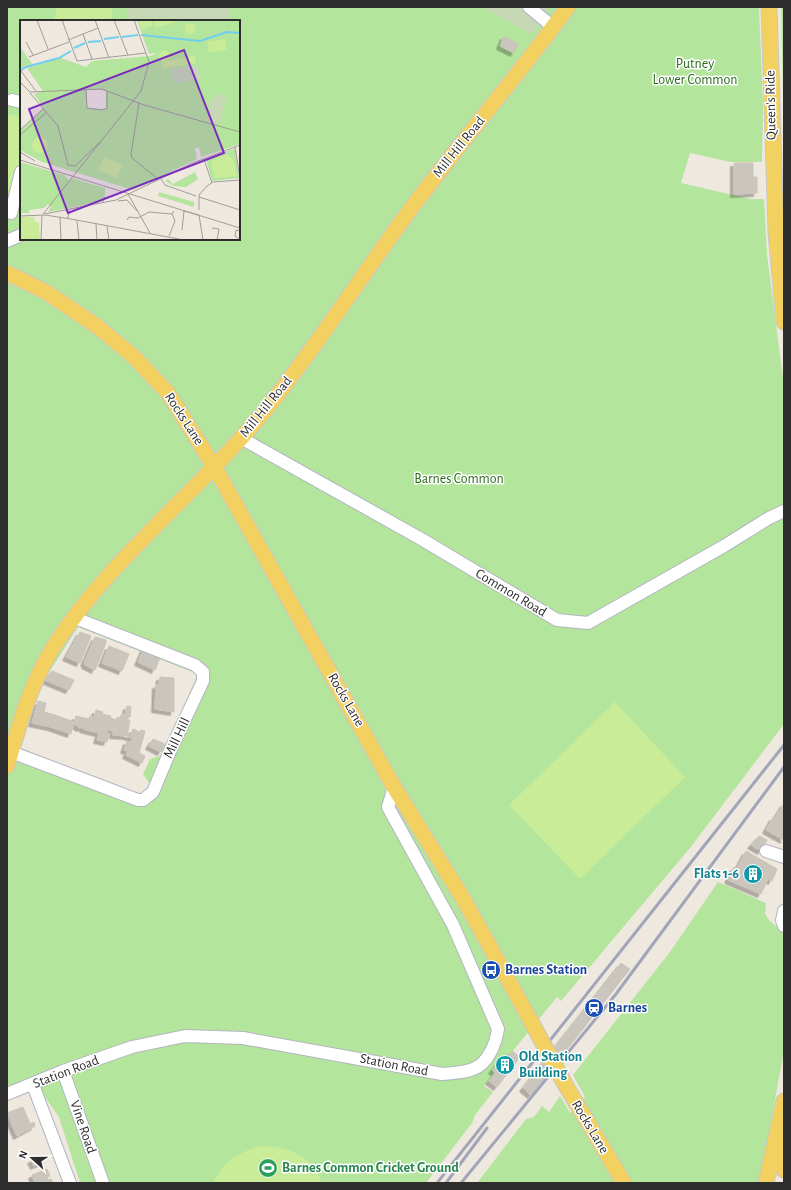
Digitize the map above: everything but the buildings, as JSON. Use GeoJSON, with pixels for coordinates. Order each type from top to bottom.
{"type":"FeatureCollection","features":[{"type":"Feature","properties":{"kind":"main road","name":"Mill Hill Road"},"geometry":{"type":"LineString","coordinates":[[9,759],[34,683],[54,647],[75,618],[113,572],[215,468],[267,408],[436,176],[537,50],[568,7]]}},
{"type":"Feature","properties":{"kind":"main road","name":"Queen's Ride"},"geometry":{"type":"LineString","coordinates":[[769,7],[778,146],[776,232],[784,322]]}},
{"type":"Feature","properties":{"kind":"main road","name":"Rocks Lane"},"geometry":{"type":"LineString","coordinates":[[7,273],[46,292],[98,327],[134,357],[168,393],[215,468],[394,787],[464,900],[574,1099],[624,1183]]}},
{"type":"Feature","properties":{"kind":"main road"},"geometry":{"type":"LineString","coordinates":[[784,1101],[781,1161],[784,1170]]}},
{"type":"Feature","properties":{"kind":"main road"},"geometry":{"type":"LineString","coordinates":[[766,1183],[774,1142],[782,1124]]}},
{"type":"Feature","properties":{"kind":"street"},"geometry":{"type":"LineString","coordinates":[[529,7],[554,27]]}},
{"type":"Feature","properties":{"kind":"street"},"geometry":{"type":"LineString","coordinates":[[13,211],[20,177]]}},
{"type":"Feature","properties":{"kind":"street"},"geometry":{"type":"LineString","coordinates":[[7,241],[20,235]]}},
{"type":"Feature","properties":{"kind":"street","name":"Common Road"},"geometry":{"type":"LineString","coordinates":[[241,438],[423,540],[557,620],[588,623],[724,546],[769,518],[784,511]]}},
{"type":"Feature","properties":{"kind":"street","name":"Mill Hill"},"geometry":{"type":"LineString","coordinates":[[9,759],[138,800],[143,800],[153,792],[170,750],[198,693],[203,681],[204,672],[195,665],[75,618]]}},
{"type":"Feature","properties":{"kind":"street","name":"Station Road"},"geometry":{"type":"LineString","coordinates":[[7,1094],[33,1085],[63,1071],[132,1047],[184,1036],[243,1038],[442,1074],[474,1069],[484,1061],[495,1045],[498,1029],[453,925],[388,807],[394,787]]}},
{"type":"Feature","properties":{"kind":"street"},"geometry":{"type":"LineString","coordinates":[[766,851],[784,857]]}},
{"type":"Feature","properties":{"kind":"street"},"geometry":{"type":"LineString","coordinates":[[784,911],[782,920],[784,926]]}},
{"type":"Feature","properties":{"kind":"street","name":"Vine Road"},"geometry":{"type":"LineString","coordinates":[[63,1071],[103,1183]]}},
{"type":"Feature","properties":{"kind":"street"},"geometry":{"type":"LineString","coordinates":[[33,1085],[70,1183]]}},
{"type":"Feature","properties":{"kind":"green space","name":"Barnes Common"},"geometry":{"type":"Polygon","coordinates":[[[7,7],[759,7],[763,105],[762,162],[730,162],[690,153],[681,183],[750,199],[764,199],[767,255],[784,386],[784,724],[690,848],[561,1001],[557,997],[484,1086],[493,1092],[475,1115],[472,1123],[426,1183],[80,1183],[59,1117],[33,1080],[7,1086],[7,7]],[[78,627],[39,688],[21,748],[140,796],[148,790],[150,784],[143,774],[150,759],[163,755],[198,674],[78,627]]]}},
{"type":"Feature","properties":{"kind":"green space"},"geometry":{"type":"Polygon","coordinates":[[[57,7],[113,7],[111,20],[54,20],[57,7]]]}},
{"type":"Feature","properties":{"kind":"green space"},"geometry":{"type":"Polygon","coordinates":[[[129,7],[231,7],[227,20],[126,20],[129,7]]]}},
{"type":"Feature","properties":{"kind":"green space"},"geometry":{"type":"Polygon","coordinates":[[[482,7],[550,7],[532,34],[482,7]]]}},
{"type":"Feature","properties":{"kind":"green space"},"geometry":{"type":"Polygon","coordinates":[[[781,7],[784,7],[784,135],[781,7]]]}},
{"type":"Feature","properties":{"kind":"green space"},"geometry":{"type":"Polygon","coordinates":[[[7,114],[20,117],[20,160],[11,200],[7,199],[7,114]]]}},
{"type":"Feature","properties":{"kind":"green space"},"geometry":{"type":"Polygon","coordinates":[[[615,702],[685,777],[580,879],[509,805],[615,702]]]}},
{"type":"Feature","properties":{"kind":"green space"},"geometry":{"type":"Polygon","coordinates":[[[718,882],[766,903],[765,914],[769,920],[784,933],[784,1050],[760,1183],[477,1183],[526,1119],[534,1117],[542,1106],[549,1112],[560,1096],[570,1113],[585,1097],[573,1075],[670,952],[718,882]]]}},
{"type":"Feature","properties":{"kind":"green space","name":"Barnes Common Cricket Ground"},"geometry":{"type":"Polygon","coordinates":[[[261,1146],[281,1148],[298,1154],[306,1159],[312,1166],[322,1183],[213,1183],[217,1175],[232,1158],[261,1146]]]}},
{"type":"Feature","properties":{"kind":"railway"},"geometry":{"type":"LineString","coordinates":[[437,1183],[784,745]]}},
{"type":"Feature","properties":{"kind":"railway"},"geometry":{"type":"LineString","coordinates":[[461,1183],[616,994],[784,767]]}},
{"type":"Feature","properties":{"kind":"railway"},"geometry":{"type":"LineString","coordinates":[[446,1183],[487,1128]]}},
{"type":"Feature","properties":{"kind":"place","name":"Flats 1-6"},"geometry":{"type":"Point","coordinates":[753,874]}},
{"type":"Feature","properties":{"kind":"place","name":"Barnes Station"},"geometry":{"type":"Point","coordinates":[491,970]}},
{"type":"Feature","properties":{"kind":"place","name":"Barnes"},"geometry":{"type":"Point","coordinates":[594,1008]}},
{"type":"Feature","properties":{"kind":"place","name":"Old Station Building"},"geometry":{"type":"Point","coordinates":[505,1065]}},
{"type":"Feature","properties":{"kind":"place","name":"Barnes Common Cricket Ground"},"geometry":{"type":"Point","coordinates":[268,1168]}},
{"type":"Feature","properties":{"kind":"park label","name":"Putney Lower Common"},"geometry":{"type":"Point","coordinates":[695,72]}}]}
